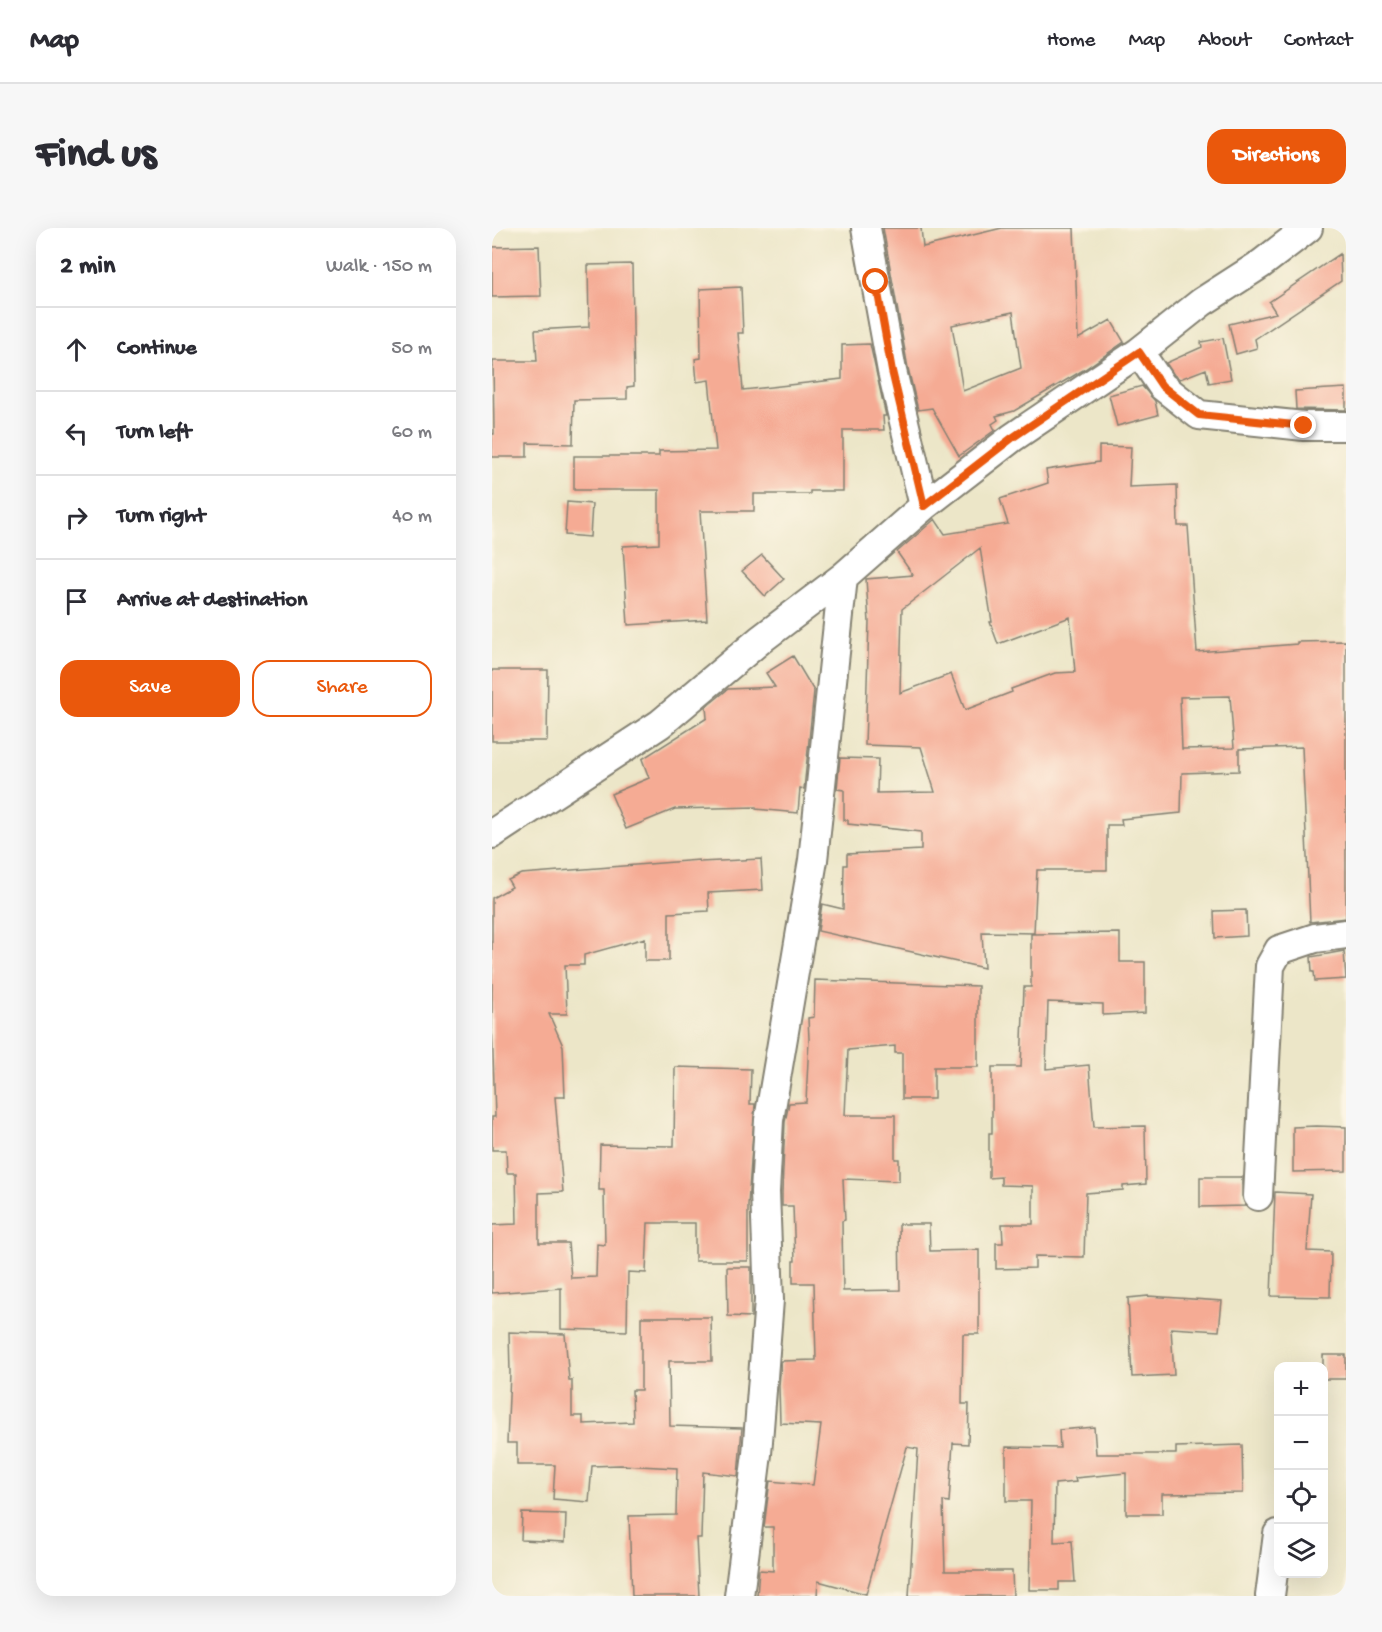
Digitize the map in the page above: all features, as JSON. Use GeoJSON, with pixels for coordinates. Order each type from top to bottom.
{"type":"FeatureCollection","features":[{"type":"Feature","properties":{"kind":"street"},"geometry":{"type":"LineString","coordinates":[[866,228],[892,371],[924,506]]}},
{"type":"Feature","properties":{"kind":"street"},"geometry":{"type":"LineString","coordinates":[[492,834],[660,724],[760,640],[843,577],[924,506],[1012,438],[1139,352],[1202,302],[1261,264],[1308,228]]}},
{"type":"Feature","properties":{"kind":"street"},"geometry":{"type":"LineString","coordinates":[[1139,352],[1162,386],[1199,415],[1304,426],[1346,426]]}},
{"type":"Feature","properties":{"kind":"street"},"geometry":{"type":"LineString","coordinates":[[739,1596],[757,1454],[769,1300],[765,1192],[769,1120],[813,860],[843,577]]}},
{"type":"Feature","properties":{"kind":"street"},"geometry":{"type":"LineString","coordinates":[[1258,1196],[1270,966],[1279,950],[1315,938],[1346,934]]}},
{"type":"Feature","properties":{"kind":"street"},"geometry":{"type":"LineString","coordinates":[[1270,1596],[1274,1565]]}},
{"type":"Feature","properties":{"kind":"building"},"geometry":{"type":"Polygon","coordinates":[[[883,228],[921,228],[923,247],[1002,228],[1074,228],[1078,339],[1111,320],[1124,342],[1085,369],[1014,411],[996,416],[998,420],[992,424],[995,430],[959,456],[932,408],[918,410],[908,368],[883,228]],[[1013,312],[952,325],[963,391],[1021,368],[1013,312]]]}},
{"type":"Feature","properties":{"kind":"building"},"geometry":{"type":"Polygon","coordinates":[[[539,246],[541,296],[492,297],[492,247],[539,246]]]}},
{"type":"Feature","properties":{"kind":"building"},"geometry":{"type":"Polygon","coordinates":[[[1340,254],[1341,281],[1255,339],[1257,348],[1236,354],[1229,324],[1276,313],[1269,302],[1340,254]]]}},
{"type":"Feature","properties":{"kind":"building"},"geometry":{"type":"Polygon","coordinates":[[[632,264],[634,386],[627,387],[627,399],[574,400],[573,444],[527,443],[527,457],[492,457],[493,361],[537,361],[535,330],[589,327],[588,265],[632,264]]]}},
{"type":"Feature","properties":{"kind":"building"},"geometry":{"type":"Polygon","coordinates":[[[741,287],[743,333],[738,333],[743,390],[842,379],[842,345],[870,344],[886,416],[883,416],[884,430],[843,430],[843,491],[810,491],[810,494],[754,494],[754,511],[700,511],[707,620],[628,625],[623,546],[659,544],[659,490],[574,490],[574,456],[659,456],[659,451],[716,450],[709,380],[697,382],[695,359],[701,358],[700,289],[741,287]]]}},
{"type":"Feature","properties":{"kind":"building"},"geometry":{"type":"Polygon","coordinates":[[[1223,338],[1231,379],[1209,383],[1206,369],[1180,379],[1174,375],[1166,363],[1202,347],[1201,342],[1223,338]]]}},
{"type":"Feature","properties":{"kind":"building"},"geometry":{"type":"Polygon","coordinates":[[[1142,386],[1155,401],[1158,415],[1117,426],[1109,395],[1142,386]]]}},
{"type":"Feature","properties":{"kind":"building"},"geometry":{"type":"Polygon","coordinates":[[[1346,388],[1346,410],[1296,409],[1295,391],[1346,388]]]}},
{"type":"Feature","properties":{"kind":"building"},"geometry":{"type":"Polygon","coordinates":[[[1099,446],[1131,447],[1129,487],[1177,485],[1178,526],[1188,526],[1197,652],[1297,644],[1297,642],[1346,641],[1346,918],[1310,922],[1302,747],[1239,749],[1239,771],[1182,773],[1181,813],[1121,819],[1122,825],[1107,825],[1107,870],[1037,870],[1034,933],[982,932],[984,968],[818,931],[822,904],[843,909],[844,865],[847,865],[847,854],[921,850],[921,832],[848,824],[848,820],[844,820],[844,790],[837,789],[840,758],[878,759],[877,793],[935,792],[921,747],[865,745],[869,622],[866,579],[913,575],[897,552],[935,519],[945,534],[1008,524],[1000,499],[1048,483],[1046,470],[1099,462],[1099,446]],[[980,548],[902,609],[900,693],[951,674],[965,710],[1012,692],[1011,689],[1055,673],[1075,672],[1070,617],[998,644],[990,622],[992,622],[980,548]],[[1230,696],[1180,697],[1182,749],[1234,748],[1230,696]]]}},
{"type":"Feature","properties":{"kind":"building"},"geometry":{"type":"Polygon","coordinates":[[[567,502],[592,504],[590,537],[565,535],[567,502]]]}},
{"type":"Feature","properties":{"kind":"building"},"geometry":{"type":"Polygon","coordinates":[[[762,555],[784,579],[765,596],[742,571],[762,555]]]}},
{"type":"Feature","properties":{"kind":"building"},"geometry":{"type":"Polygon","coordinates":[[[793,656],[814,691],[804,789],[800,788],[798,813],[756,809],[756,807],[675,809],[626,829],[611,794],[649,778],[642,759],[707,718],[706,707],[728,689],[775,687],[766,673],[793,656]]]}},
{"type":"Feature","properties":{"kind":"building"},"geometry":{"type":"Polygon","coordinates":[[[492,670],[548,670],[547,741],[492,741],[492,670]]]}},
{"type":"Feature","properties":{"kind":"building"},"geometry":{"type":"Polygon","coordinates":[[[761,859],[763,890],[708,893],[709,911],[669,913],[669,961],[645,961],[645,938],[584,955],[584,965],[565,965],[567,1014],[549,1014],[563,1046],[565,1097],[555,1097],[563,1192],[539,1193],[539,1243],[568,1243],[571,1278],[596,1277],[597,1244],[605,1245],[604,1190],[599,1190],[600,1145],[674,1146],[675,1067],[751,1069],[750,1104],[755,1104],[748,1205],[748,1261],[695,1261],[695,1223],[648,1223],[646,1273],[628,1272],[627,1331],[561,1329],[561,1288],[492,1293],[492,1225],[517,1224],[516,1173],[507,1173],[506,1150],[492,1150],[492,1117],[495,1117],[492,898],[512,887],[508,880],[521,874],[699,860],[700,862],[761,859]]]}},
{"type":"Feature","properties":{"kind":"building"},"geometry":{"type":"Polygon","coordinates":[[[1246,910],[1247,936],[1215,938],[1214,911],[1246,910]]]}},
{"type":"Feature","properties":{"kind":"building"},"geometry":{"type":"Polygon","coordinates":[[[1120,933],[1120,962],[1145,962],[1145,1013],[1103,1015],[1103,1004],[1048,1002],[1046,1069],[1089,1065],[1094,1127],[1145,1126],[1146,1184],[1123,1186],[1123,1190],[1086,1193],[1084,1257],[1035,1256],[1035,1268],[996,1269],[996,1243],[1003,1243],[1002,1224],[1033,1224],[1033,1186],[1001,1185],[1001,1177],[989,1178],[992,1067],[1021,1067],[1024,987],[1031,987],[1031,934],[1120,933]]]}},
{"type":"Feature","properties":{"kind":"building"},"geometry":{"type":"Polygon","coordinates":[[[1344,951],[1346,979],[1315,981],[1311,957],[1344,951]]]}},
{"type":"Feature","properties":{"kind":"building"},"geometry":{"type":"Polygon","coordinates":[[[815,980],[978,986],[978,1067],[934,1067],[934,1099],[902,1099],[902,1053],[895,1053],[895,1046],[848,1050],[845,1115],[895,1115],[895,1159],[899,1159],[899,1181],[843,1179],[845,1220],[842,1221],[843,1291],[900,1290],[899,1224],[929,1224],[930,1251],[979,1250],[979,1334],[963,1334],[962,1404],[969,1404],[968,1444],[953,1443],[949,1502],[943,1501],[945,1571],[1012,1571],[1013,1596],[909,1596],[918,1449],[907,1447],[866,1594],[818,1581],[817,1596],[757,1596],[759,1570],[773,1571],[773,1527],[764,1527],[770,1481],[813,1485],[821,1425],[780,1423],[779,1386],[781,1361],[816,1360],[814,1283],[793,1283],[793,1261],[795,1261],[793,1206],[782,1206],[785,1122],[789,1103],[806,1102],[808,1018],[814,1017],[815,980]]]}},
{"type":"Feature","properties":{"kind":"building"},"geometry":{"type":"Polygon","coordinates":[[[1293,1127],[1346,1127],[1346,1171],[1293,1172],[1293,1127]]]}},
{"type":"Feature","properties":{"kind":"building"},"geometry":{"type":"Polygon","coordinates":[[[1200,1177],[1242,1177],[1242,1196],[1246,1206],[1200,1207],[1200,1177]]]}},
{"type":"Feature","properties":{"kind":"building"},"geometry":{"type":"Polygon","coordinates":[[[1275,1192],[1311,1194],[1307,1251],[1331,1252],[1330,1297],[1271,1296],[1275,1192]]]}},
{"type":"Feature","properties":{"kind":"building"},"geometry":{"type":"Polygon","coordinates":[[[727,1267],[751,1267],[751,1317],[728,1316],[727,1267]]]}},
{"type":"Feature","properties":{"kind":"building"},"geometry":{"type":"Polygon","coordinates":[[[1148,1296],[1222,1301],[1219,1331],[1171,1328],[1174,1375],[1132,1377],[1128,1298],[1148,1296]]]}},
{"type":"Feature","properties":{"kind":"building"},"geometry":{"type":"Polygon","coordinates":[[[641,1317],[711,1317],[712,1361],[669,1361],[670,1426],[742,1428],[738,1476],[703,1472],[701,1538],[696,1538],[699,1596],[632,1596],[629,1516],[676,1515],[677,1468],[592,1466],[589,1502],[553,1499],[555,1465],[517,1465],[517,1443],[507,1443],[509,1332],[565,1334],[569,1380],[572,1380],[572,1416],[583,1416],[583,1424],[633,1422],[632,1390],[641,1390],[641,1317]]]}},
{"type":"Feature","properties":{"kind":"building"},"geometry":{"type":"Polygon","coordinates":[[[1323,1355],[1346,1355],[1346,1379],[1328,1379],[1328,1362],[1323,1362],[1323,1355]]]}},
{"type":"Feature","properties":{"kind":"building"},"geometry":{"type":"Polygon","coordinates":[[[1094,1427],[1096,1454],[1176,1454],[1176,1447],[1242,1445],[1243,1493],[1162,1494],[1162,1514],[1126,1514],[1126,1473],[1075,1478],[1076,1482],[1055,1484],[1054,1542],[1072,1541],[1075,1582],[1059,1582],[1059,1590],[1029,1590],[1031,1501],[1006,1501],[1006,1447],[1060,1448],[1059,1430],[1094,1427]]]}},
{"type":"Feature","properties":{"kind":"building"},"geometry":{"type":"Polygon","coordinates":[[[522,1513],[566,1514],[565,1542],[521,1540],[522,1513]]]}},
{"type":"Feature","properties":{"kind":"route"},"geometry":{"type":"LineString","coordinates":[[876,282],[892,371],[924,506],[1012,438],[1139,352],[1162,386],[1199,415],[1247,422],[1304,426]]}}]}
